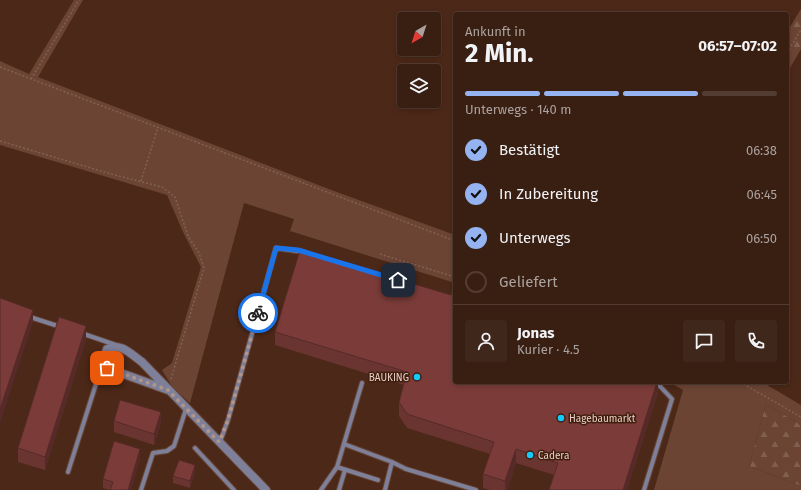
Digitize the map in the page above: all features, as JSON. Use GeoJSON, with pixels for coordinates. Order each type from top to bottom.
{"type":"FeatureCollection","features":[{"type":"Feature","properties":{"kind":"street"},"geometry":{"type":"LineString","coordinates":[[168,390],[107,368],[103,362],[107,349],[112,346],[124,348],[142,362],[266,490]]}},
{"type":"Feature","properties":{"kind":"lane"},"geometry":{"type":"LineString","coordinates":[[219,442],[228,420],[276,248],[306,253]]}},
{"type":"Feature","properties":{"kind":"lane"},"geometry":{"type":"LineString","coordinates":[[23,315],[68,329]]}},
{"type":"Feature","properties":{"kind":"lane"},"geometry":{"type":"LineString","coordinates":[[76,331],[124,348]]}},
{"type":"Feature","properties":{"kind":"lane"},"geometry":{"type":"LineString","coordinates":[[68,472],[103,362]]}},
{"type":"Feature","properties":{"kind":"lane"},"geometry":{"type":"LineString","coordinates":[[321,490],[337,467],[362,383]]}},
{"type":"Feature","properties":{"kind":"lane"},"geometry":{"type":"LineString","coordinates":[[644,490],[672,399],[658,384]]}},
{"type":"Feature","properties":{"kind":"lane"},"geometry":{"type":"LineString","coordinates":[[141,490],[153,453],[167,451],[174,446],[186,408]]}},
{"type":"Feature","properties":{"kind":"lane"},"geometry":{"type":"LineString","coordinates":[[344,444],[392,462],[406,470],[476,490]]}},
{"type":"Feature","properties":{"kind":"lane"},"geometry":{"type":"LineString","coordinates":[[195,448],[234,490]]}},
{"type":"Feature","properties":{"kind":"lane"},"geometry":{"type":"LineString","coordinates":[[384,490],[392,462]]}},
{"type":"Feature","properties":{"kind":"lane"},"geometry":{"type":"LineString","coordinates":[[337,467],[378,480]]}},
{"type":"Feature","properties":{"kind":"lane"},"geometry":{"type":"LineString","coordinates":[[339,490],[345,470]]}},
{"type":"Feature","properties":{"kind":"path"},"geometry":{"type":"LineString","coordinates":[[31,79],[79,0]]}},
{"type":"Feature","properties":{"kind":"path"},"geometry":{"type":"LineString","coordinates":[[789,50],[801,30]]}},
{"type":"Feature","properties":{"kind":"path"},"geometry":{"type":"LineString","coordinates":[[0,67],[453,240]]}},
{"type":"Feature","properties":{"kind":"path"},"geometry":{"type":"LineString","coordinates":[[141,181],[158,127]]}},
{"type":"Feature","properties":{"kind":"path"},"geometry":{"type":"LineString","coordinates":[[0,141],[110,174],[162,187],[175,197],[188,236],[199,253],[204,268],[168,390]]}},
{"type":"Feature","properties":{"kind":"path"},"geometry":{"type":"LineString","coordinates":[[380,254],[453,276]]}},
{"type":"Feature","properties":{"kind":"path"},"geometry":{"type":"LineString","coordinates":[[743,384],[801,417]]}},
{"type":"Feature","properties":{"kind":"green space"},"geometry":{"type":"Polygon","coordinates":[[[74,0],[83,0],[38,77],[334,191],[453,234],[453,282],[290,231],[294,219],[244,203],[190,403],[173,388],[162,370],[172,363],[201,267],[183,232],[167,195],[0,145],[0,61],[29,74],[74,0]]]}},
{"type":"Feature","properties":{"kind":"green space"},"geometry":{"type":"Polygon","coordinates":[[[801,9],[801,49],[789,70],[789,29],[801,9]]]}},
{"type":"Feature","properties":{"kind":"green space"},"geometry":{"type":"Polygon","coordinates":[[[672,384],[765,384],[801,405],[801,425],[766,404],[749,466],[801,486],[801,490],[654,490],[683,390],[672,384]]]}},
{"type":"Feature","properties":{"kind":"green space"},"geometry":{"type":"Polygon","coordinates":[[[766,404],[801,425],[801,486],[749,466],[766,404]]]}},
{"type":"Feature","properties":{"kind":"building","name":"BAUKING"},"geometry":{"type":"Polygon","coordinates":[[[300,250],[451,295],[453,289],[453,384],[656,384],[623,490],[549,490],[558,463],[516,449],[505,481],[483,474],[494,442],[407,414],[399,402],[407,372],[275,332],[300,250]]]}},
{"type":"Feature","properties":{"kind":"building"},"geometry":{"type":"Polygon","coordinates":[[[0,298],[33,310],[0,409],[0,298]]]}},
{"type":"Feature","properties":{"kind":"building"},"geometry":{"type":"Polygon","coordinates":[[[59,317],[86,326],[45,457],[18,448],[59,317]]]}},
{"type":"Feature","properties":{"kind":"building"},"geometry":{"type":"Polygon","coordinates":[[[120,400],[161,412],[154,434],[114,421],[120,400]]]}},
{"type":"Feature","properties":{"kind":"building"},"geometry":{"type":"Polygon","coordinates":[[[114,441],[140,449],[128,490],[110,490],[113,482],[103,479],[114,441]]]}},
{"type":"Feature","properties":{"kind":"building"},"geometry":{"type":"Polygon","coordinates":[[[179,460],[195,465],[190,481],[173,476],[179,460]]]}},
{"type":"Feature","properties":{"kind":"way so far"},"geometry":{"type":"LineString","coordinates":[[107,368],[168,390],[219,442],[228,420],[258,313]]}},
{"type":"Feature","properties":{"kind":"place","name":"BAUKING"},"geometry":{"type":"Point","coordinates":[417,377]}},
{"type":"Feature","properties":{"kind":"place","name":"Hagebaumarkt"},"geometry":{"type":"Point","coordinates":[561,418]}},
{"type":"Feature","properties":{"kind":"place","name":"Cadera"},"geometry":{"type":"Point","coordinates":[530,455]}},
{"type":"Feature","properties":{"kind":"route"},"geometry":{"type":"LineString","coordinates":[[258,313],[276,248],[298,250],[398,280]]}}]}
